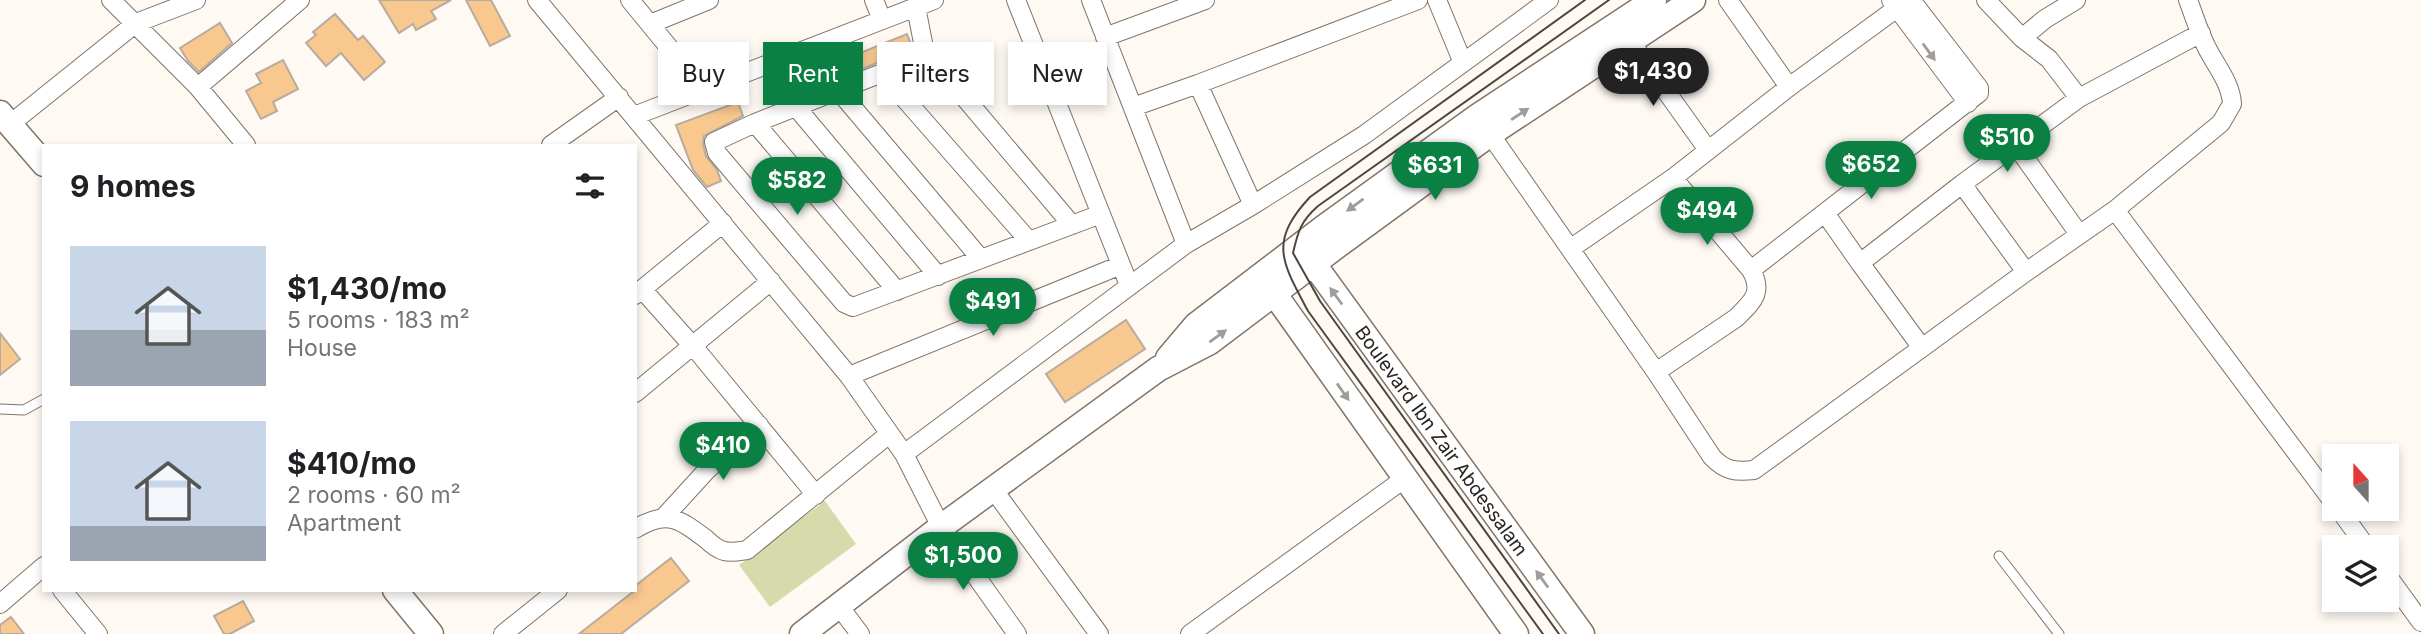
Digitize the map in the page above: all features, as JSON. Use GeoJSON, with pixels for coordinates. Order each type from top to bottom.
{"type":"FeatureCollection","features":[{"type":"Feature","properties":{"kind":"main road"},"geometry":{"type":"LineString","coordinates":[[1307,256],[1323,228],[1478,116],[1654,0]]}},
{"type":"Feature","properties":{"kind":"main road"},"geometry":{"type":"LineString","coordinates":[[802,634],[941,527],[1158,369],[1210,342],[1268,285],[1307,256],[1693,0]]}},
{"type":"Feature","properties":{"kind":"main road"},"geometry":{"type":"LineString","coordinates":[[5,119],[42,162]]}},
{"type":"Feature","properties":{"kind":"main road","name":"Boulevard Ibn Zair Abdessalam"},"geometry":{"type":"LineString","coordinates":[[1307,256],[1582,634]]}},
{"type":"Feature","properties":{"kind":"main road"},"geometry":{"type":"LineString","coordinates":[[1268,285],[1516,634]]}},
{"type":"Feature","properties":{"kind":"main road"},"geometry":{"type":"LineString","coordinates":[[397,592],[431,634]]}},
{"type":"Feature","properties":{"kind":"street"},"geometry":{"type":"LineString","coordinates":[[111,0],[198,87],[245,144]]}},
{"type":"Feature","properties":{"kind":"street"},"geometry":{"type":"LineString","coordinates":[[5,119],[136,23],[196,0]]}},
{"type":"Feature","properties":{"kind":"street"},"geometry":{"type":"LineString","coordinates":[[198,87],[300,0]]}},
{"type":"Feature","properties":{"kind":"street"},"geometry":{"type":"LineString","coordinates":[[537,0],[849,376],[904,454],[941,527],[1017,634]]}},
{"type":"Feature","properties":{"kind":"street"},"geometry":{"type":"LineString","coordinates":[[630,0],[665,42]]}},
{"type":"Feature","properties":{"kind":"street"},"geometry":{"type":"LineString","coordinates":[[650,24],[709,0]]}},
{"type":"Feature","properties":{"kind":"street"},"geometry":{"type":"LineString","coordinates":[[874,0],[882,20]]}},
{"type":"Feature","properties":{"kind":"street"},"geometry":{"type":"LineString","coordinates":[[749,71],[934,0]]}},
{"type":"Feature","properties":{"kind":"street"},"geometry":{"type":"LineString","coordinates":[[1016,0],[1129,285]]}},
{"type":"Feature","properties":{"kind":"street"},"geometry":{"type":"LineString","coordinates":[[1091,0],[1186,244]]}},
{"type":"Feature","properties":{"kind":"street"},"geometry":{"type":"LineString","coordinates":[[1105,37],[1205,0]]}},
{"type":"Feature","properties":{"kind":"street"},"geometry":{"type":"LineString","coordinates":[[1133,107],[1419,0]]}},
{"type":"Feature","properties":{"kind":"street"},"geometry":{"type":"LineString","coordinates":[[1437,0],[1463,63]]}},
{"type":"Feature","properties":{"kind":"street"},"geometry":{"type":"LineString","coordinates":[[904,454],[1186,244],[1364,135],[1463,63],[1532,6],[1549,0]]}},
{"type":"Feature","properties":{"kind":"street"},"geometry":{"type":"LineString","coordinates":[[1728,0],[1790,87]]}},
{"type":"Feature","properties":{"kind":"street"},"geometry":{"type":"LineString","coordinates":[[1986,0],[2022,38],[2049,58],[2066,77],[2079,98]]}},
{"type":"Feature","properties":{"kind":"street"},"geometry":{"type":"LineString","coordinates":[[2022,38],[2045,19],[2076,0]]}},
{"type":"Feature","properties":{"kind":"street"},"geometry":{"type":"LineString","coordinates":[[1490,134],[1712,457],[1721,466],[1737,472],[1754,470],[2025,272],[2115,210],[2221,123],[2230,110],[2232,97],[2220,67],[2206,46],[2188,0]]}},
{"type":"Feature","properties":{"kind":"street"},"geometry":{"type":"LineString","coordinates":[[1570,249],[1673,178],[1902,2],[1968,103],[1751,270]]}},
{"type":"Feature","properties":{"kind":"street"},"geometry":{"type":"LineString","coordinates":[[916,7],[923,42]]}},
{"type":"Feature","properties":{"kind":"street"},"geometry":{"type":"LineString","coordinates":[[1860,263],[2079,98],[2202,33]]}},
{"type":"Feature","properties":{"kind":"street"},"geometry":{"type":"LineString","coordinates":[[1631,41],[1708,150]]}},
{"type":"Feature","properties":{"kind":"street"},"geometry":{"type":"LineString","coordinates":[[1198,84],[1253,205]]}},
{"type":"Feature","properties":{"kind":"street"},"geometry":{"type":"LineString","coordinates":[[552,144],[619,97]]}},
{"type":"Feature","properties":{"kind":"street"},"geometry":{"type":"LineString","coordinates":[[634,116],[662,105]]}},
{"type":"Feature","properties":{"kind":"street"},"geometry":{"type":"LineString","coordinates":[[801,105],[714,142],[717,153],[844,303],[853,307],[1101,214]]}},
{"type":"Feature","properties":{"kind":"street"},"geometry":{"type":"LineString","coordinates":[[851,105],[981,259]]}},
{"type":"Feature","properties":{"kind":"street"},"geometry":{"type":"LineString","coordinates":[[910,105],[1030,241]]}},
{"type":"Feature","properties":{"kind":"street"},"geometry":{"type":"LineString","coordinates":[[973,105],[1072,225]]}},
{"type":"Feature","properties":{"kind":"street"},"geometry":{"type":"LineString","coordinates":[[796,107],[938,276]]}},
{"type":"Feature","properties":{"kind":"street"},"geometry":{"type":"LineString","coordinates":[[755,123],[897,291]]}},
{"type":"Feature","properties":{"kind":"street"},"geometry":{"type":"LineString","coordinates":[[2015,144],[2079,234]]}},
{"type":"Feature","properties":{"kind":"street"},"geometry":{"type":"LineString","coordinates":[[1656,372],[1736,318],[1757,290],[1751,270],[1673,178]]}},
{"type":"Feature","properties":{"kind":"street"},"geometry":{"type":"LineString","coordinates":[[1962,184],[2025,272]]}},
{"type":"Feature","properties":{"kind":"street"},"geometry":{"type":"LineString","coordinates":[[2115,210],[2322,487]]}},
{"type":"Feature","properties":{"kind":"street"},"geometry":{"type":"LineString","coordinates":[[1825,213],[1922,348]]}},
{"type":"Feature","properties":{"kind":"street"},"geometry":{"type":"LineString","coordinates":[[723,223],[638,292],[693,345],[816,495]]}},
{"type":"Feature","properties":{"kind":"street"},"geometry":{"type":"LineString","coordinates":[[849,376],[1121,265]]}},
{"type":"Feature","properties":{"kind":"street"},"geometry":{"type":"LineString","coordinates":[[637,391],[771,281]]}},
{"type":"Feature","properties":{"kind":"street"},"geometry":{"type":"LineString","coordinates":[[637,528],[652,519],[665,516],[707,470],[758,425]]}},
{"type":"Feature","properties":{"kind":"street"},"geometry":{"type":"LineString","coordinates":[[665,516],[692,528],[721,551],[747,550],[889,434]]}},
{"type":"Feature","properties":{"kind":"street"},"geometry":{"type":"LineString","coordinates":[[1190,634],[1404,479]]}},
{"type":"Feature","properties":{"kind":"street"},"geometry":{"type":"LineString","coordinates":[[993,489],[1099,634]]}},
{"type":"Feature","properties":{"kind":"street"},"geometry":{"type":"LineString","coordinates":[[0,604],[42,568]]}},
{"type":"Feature","properties":{"kind":"street"},"geometry":{"type":"LineString","coordinates":[[64,592],[98,634]]}},
{"type":"Feature","properties":{"kind":"street"},"geometry":{"type":"LineString","coordinates":[[503,634],[551,592]]}},
{"type":"Feature","properties":{"kind":"street"},"geometry":{"type":"LineString","coordinates":[[2399,592],[2421,622]]}},
{"type":"Feature","properties":{"kind":"street"},"geometry":{"type":"LineString","coordinates":[[839,606],[860,634]]}},
{"type":"Feature","properties":{"kind":"lane"},"geometry":{"type":"LineString","coordinates":[[0,409],[24,410],[42,400]]}},
{"type":"Feature","properties":{"kind":"lane"},"geometry":{"type":"LineString","coordinates":[[1999,556],[2059,634]]}},
{"type":"Feature","properties":{"kind":"green space"},"geometry":{"type":"Polygon","coordinates":[[[825,501],[856,544],[770,607],[739,565],[825,501]]]}},
{"type":"Feature","properties":{"kind":"building"},"geometry":{"type":"Polygon","coordinates":[[[379,0],[451,0],[431,11],[436,19],[416,30],[413,24],[399,33],[379,0]]]}},
{"type":"Feature","properties":{"kind":"building"},"geometry":{"type":"Polygon","coordinates":[[[466,0],[491,0],[510,36],[490,46],[466,0]]]}},
{"type":"Feature","properties":{"kind":"building"},"geometry":{"type":"Polygon","coordinates":[[[335,14],[358,40],[363,36],[385,62],[364,80],[341,53],[326,66],[306,43],[316,35],[313,32],[335,14]]]}},
{"type":"Feature","properties":{"kind":"building"},"geometry":{"type":"Polygon","coordinates":[[[220,23],[232,43],[199,72],[180,48],[220,23]]]}},
{"type":"Feature","properties":{"kind":"building"},"geometry":{"type":"Polygon","coordinates":[[[907,34],[910,42],[887,42],[907,34]]]}},
{"type":"Feature","properties":{"kind":"building"},"geometry":{"type":"Polygon","coordinates":[[[877,46],[877,63],[863,68],[863,52],[877,46]]]}},
{"type":"Feature","properties":{"kind":"building"},"geometry":{"type":"Polygon","coordinates":[[[283,60],[298,89],[273,102],[277,111],[261,119],[246,91],[261,83],[256,74],[283,60]]]}},
{"type":"Feature","properties":{"kind":"building"},"geometry":{"type":"Polygon","coordinates":[[[730,105],[739,105],[743,116],[704,136],[706,156],[717,170],[721,181],[707,187],[693,170],[676,125],[730,105]]]}},
{"type":"Feature","properties":{"kind":"building"},"geometry":{"type":"Polygon","coordinates":[[[1126,320],[1145,349],[1065,402],[1046,374],[1126,320]]]}},
{"type":"Feature","properties":{"kind":"building"},"geometry":{"type":"Polygon","coordinates":[[[0,333],[20,359],[0,375],[0,333]]]}},
{"type":"Feature","properties":{"kind":"building"},"geometry":{"type":"Polygon","coordinates":[[[671,558],[689,581],[621,634],[579,634],[633,592],[637,592],[637,584],[671,558]]]}},
{"type":"Feature","properties":{"kind":"building"},"geometry":{"type":"Polygon","coordinates":[[[243,601],[254,621],[230,634],[224,634],[214,616],[243,601]]]}},
{"type":"Feature","properties":{"kind":"building"},"geometry":{"type":"Polygon","coordinates":[[[11,617],[24,634],[0,634],[0,625],[11,617]]]}},
{"type":"Feature","properties":{"kind":"tram line"},"geometry":{"type":"LineString","coordinates":[[1543,634],[1308,311],[1286,265],[1284,240],[1288,227],[1310,197],[1585,0]]}},
{"type":"Feature","properties":{"kind":"tram line"},"geometry":{"type":"LineString","coordinates":[[1559,634],[1320,301],[1293,253],[1301,227],[1318,206],[1609,0]]}}]}
